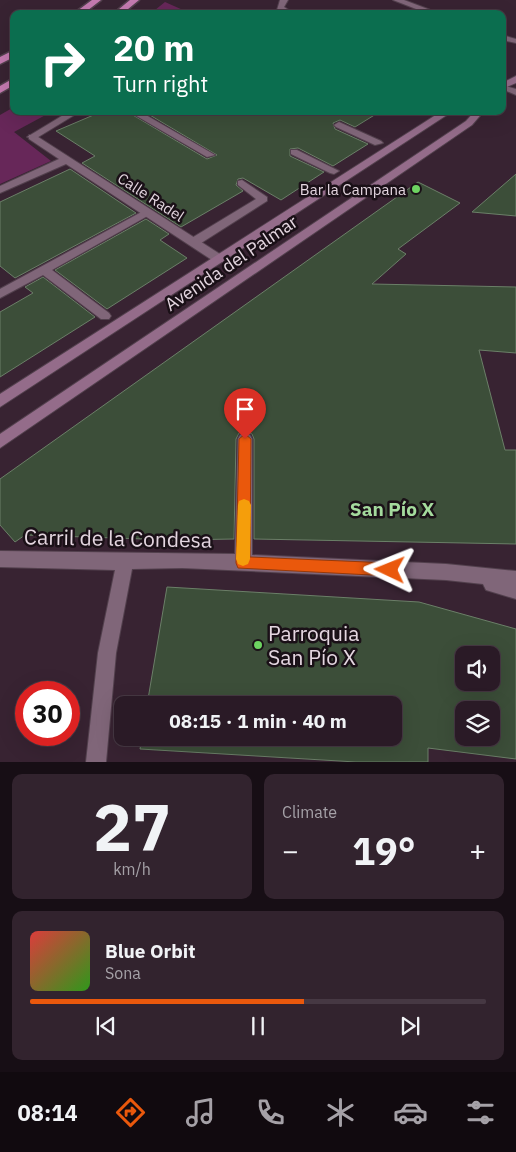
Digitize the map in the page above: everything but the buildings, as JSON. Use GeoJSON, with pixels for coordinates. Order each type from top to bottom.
{"type":"FeatureCollection","features":[{"type":"Feature","properties":{"kind":"highway"},"geometry":{"type":"LineString","coordinates":[[83,10],[97,0]]}},
{"type":"Feature","properties":{"kind":"highway"},"geometry":{"type":"LineString","coordinates":[[122,10],[135,0]]}},
{"type":"Feature","properties":{"kind":"main road","name":"Avenida del Palmar"},"geometry":{"type":"LineString","coordinates":[[0,402],[442,115]]}},
{"type":"Feature","properties":{"kind":"main road","name":"Avenida del Palmar"},"geometry":{"type":"LineString","coordinates":[[0,442],[469,123],[476,115]]}},
{"type":"Feature","properties":{"kind":"street"},"geometry":{"type":"LineString","coordinates":[[284,0],[280,8],[284,10]]}},
{"type":"Feature","properties":{"kind":"street"},"geometry":{"type":"LineString","coordinates":[[397,0],[426,10]]}},
{"type":"Feature","properties":{"kind":"street","name":"Calle Radel"},"geometry":{"type":"LineString","coordinates":[[70,115],[32,137],[220,259]]}},
{"type":"Feature","properties":{"kind":"street"},"geometry":{"type":"LineString","coordinates":[[139,115],[210,155]]}},
{"type":"Feature","properties":{"kind":"street"},"geometry":{"type":"LineString","coordinates":[[339,125],[378,142]]}},
{"type":"Feature","properties":{"kind":"street"},"geometry":{"type":"LineString","coordinates":[[294,152],[334,171]]}},
{"type":"Feature","properties":{"kind":"street"},"geometry":{"type":"LineString","coordinates":[[0,190],[66,160]]}},
{"type":"Feature","properties":{"kind":"street"},"geometry":{"type":"LineString","coordinates":[[194,242],[263,200],[242,183]]}},
{"type":"Feature","properties":{"kind":"street"},"geometry":{"type":"LineString","coordinates":[[0,294],[147,212]]}},
{"type":"Feature","properties":{"kind":"street"},"geometry":{"type":"LineString","coordinates":[[44,270],[105,316]]}},
{"type":"Feature","properties":{"kind":"street"},"geometry":{"type":"LineString","coordinates":[[243,563],[245,439]]}},
{"type":"Feature","properties":{"kind":"street","name":"Carril de la Condesa"},"geometry":{"type":"LineString","coordinates":[[0,559],[243,563],[446,572],[516,579]]}},
{"type":"Feature","properties":{"kind":"street"},"geometry":{"type":"LineString","coordinates":[[96,762],[107,653],[125,561]]}},
{"type":"Feature","properties":{"kind":"street","name":"Carril de la Condesa"},"geometry":{"type":"LineString","coordinates":[[446,572],[516,590]]}},
{"type":"Feature","properties":{"kind":"shaded area"},"geometry":{"type":"Polygon","coordinates":[[[165,2],[183,10],[155,10],[165,2]]]}},
{"type":"Feature","properties":{"kind":"shaded area"},"geometry":{"type":"Polygon","coordinates":[[[10,109],[10,115],[46,115],[14,132],[51,161],[0,184],[0,115],[10,109]]]}},
{"type":"Feature","properties":{"kind":"slow traffic"},"geometry":{"type":"LineString","coordinates":[[243,559],[244,505]]}},
{"type":"Feature","properties":{"kind":"place","name":"Bar la Campana"},"geometry":{"type":"Point","coordinates":[416,189]}},
{"type":"Feature","properties":{"kind":"place","name":"Parroquia San Pío X"},"geometry":{"type":"Point","coordinates":[258,645]}},
{"type":"Feature","properties":{"kind":"district","name":"San Pío X"},"geometry":{"type":"Point","coordinates":[392,509]}},
{"type":"Feature","properties":{"kind":"route"},"geometry":{"type":"LineString","coordinates":[[245,439],[243,563],[390,570]]}}]}
